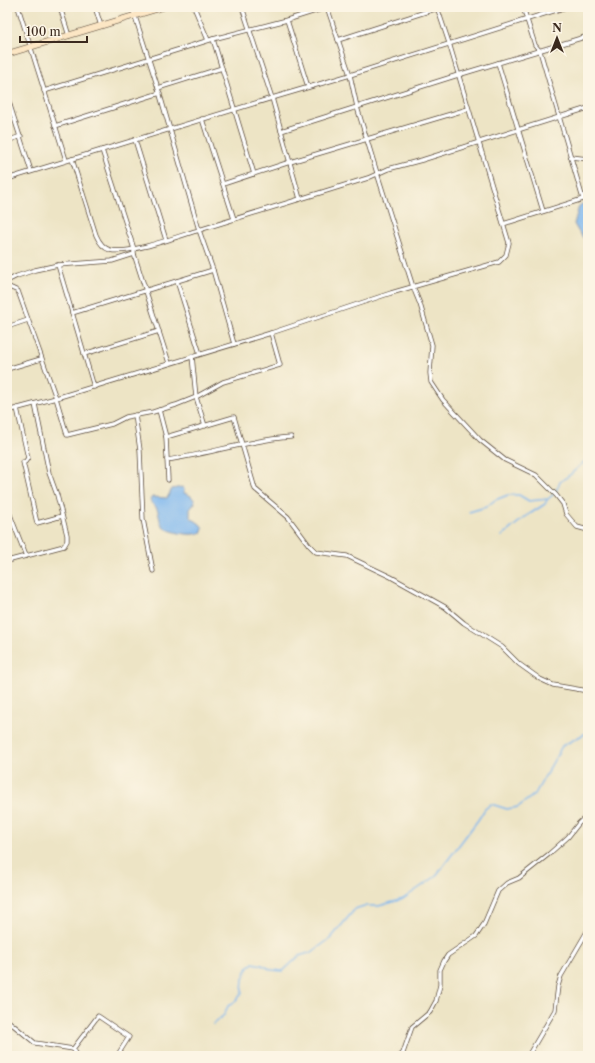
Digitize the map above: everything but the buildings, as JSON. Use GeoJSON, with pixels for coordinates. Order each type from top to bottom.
{"type":"FeatureCollection","features":[{"type":"Feature","properties":{"kind":"street"},"geometry":{"type":"LineString","coordinates":[[18,7],[66,160]]}},
{"type":"Feature","properties":{"kind":"street"},"geometry":{"type":"LineString","coordinates":[[60,7],[69,36]]}},
{"type":"Feature","properties":{"kind":"street"},"geometry":{"type":"LineString","coordinates":[[95,7],[101,26]]}},
{"type":"Feature","properties":{"kind":"street"},"geometry":{"type":"LineString","coordinates":[[132,7],[160,93],[199,230],[234,344]]}},
{"type":"Feature","properties":{"kind":"street"},"geometry":{"type":"LineString","coordinates":[[7,54],[163,7]]}},
{"type":"Feature","properties":{"kind":"street"},"geometry":{"type":"LineString","coordinates":[[194,7],[211,39],[222,68],[254,174]]}},
{"type":"Feature","properties":{"kind":"street"},"geometry":{"type":"LineString","coordinates":[[242,7],[272,98],[300,199]]}},
{"type":"Feature","properties":{"kind":"street"},"geometry":{"type":"LineString","coordinates":[[44,91],[211,39],[287,20],[328,7],[350,75],[377,173],[432,345],[430,372],[431,382],[443,400],[480,440],[505,460],[536,475],[556,494],[563,504],[566,514],[577,527],[588,530]]}},
{"type":"Feature","properties":{"kind":"street"},"geometry":{"type":"LineString","coordinates":[[7,411],[94,387],[271,333],[413,287],[499,262],[506,255],[509,243],[438,7],[338,40]]}},
{"type":"Feature","properties":{"kind":"street"},"geometry":{"type":"LineString","coordinates":[[503,224],[583,198],[540,51],[535,45],[524,7]]}},
{"type":"Feature","properties":{"kind":"street"},"geometry":{"type":"LineString","coordinates":[[7,179],[350,75],[566,7]]}},
{"type":"Feature","properties":{"kind":"street"},"geometry":{"type":"LineString","coordinates":[[287,20],[308,87]]}},
{"type":"Feature","properties":{"kind":"street"},"geometry":{"type":"LineString","coordinates":[[281,131],[588,36]]}},
{"type":"Feature","properties":{"kind":"street"},"geometry":{"type":"LineString","coordinates":[[498,63],[543,211]]}},
{"type":"Feature","properties":{"kind":"street"},"geometry":{"type":"LineString","coordinates":[[158,88],[222,68]]}},
{"type":"Feature","properties":{"kind":"street"},"geometry":{"type":"LineString","coordinates":[[55,126],[160,93]]}},
{"type":"Feature","properties":{"kind":"street"},"geometry":{"type":"LineString","coordinates":[[7,96],[31,171]]}},
{"type":"Feature","properties":{"kind":"street"},"geometry":{"type":"LineString","coordinates":[[7,281],[35,270],[58,265],[112,261],[166,240],[588,108]]}},
{"type":"Feature","properties":{"kind":"street"},"geometry":{"type":"LineString","coordinates":[[223,184],[290,162],[468,109]]}},
{"type":"Feature","properties":{"kind":"street"},"geometry":{"type":"LineString","coordinates":[[202,119],[234,219]]}},
{"type":"Feature","properties":{"kind":"street"},"geometry":{"type":"LineString","coordinates":[[7,141],[21,136]]}},
{"type":"Feature","properties":{"kind":"street"},"geometry":{"type":"LineString","coordinates":[[135,140],[166,240]]}},
{"type":"Feature","properties":{"kind":"street"},"geometry":{"type":"LineString","coordinates":[[102,150],[145,292],[169,363]]}},
{"type":"Feature","properties":{"kind":"street"},"geometry":{"type":"LineString","coordinates":[[571,157],[588,159]]}},
{"type":"Feature","properties":{"kind":"street"},"geometry":{"type":"LineString","coordinates":[[72,159],[100,244],[109,250],[134,252]]}},
{"type":"Feature","properties":{"kind":"street"},"geometry":{"type":"LineString","coordinates":[[58,265],[94,387]]}},
{"type":"Feature","properties":{"kind":"street"},"geometry":{"type":"LineString","coordinates":[[72,313],[145,292],[212,270]]}},
{"type":"Feature","properties":{"kind":"street"},"geometry":{"type":"LineString","coordinates":[[177,281],[200,354]]}},
{"type":"Feature","properties":{"kind":"street"},"geometry":{"type":"LineString","coordinates":[[7,286],[18,291],[56,398],[67,435],[112,424],[126,417],[159,410],[196,397],[223,382],[280,365],[271,333]]}},
{"type":"Feature","properties":{"kind":"street"},"geometry":{"type":"LineString","coordinates":[[7,327],[28,320]]}},
{"type":"Feature","properties":{"kind":"street"},"geometry":{"type":"LineString","coordinates":[[84,354],[159,331]]}},
{"type":"Feature","properties":{"kind":"street"},"geometry":{"type":"LineString","coordinates":[[192,356],[196,397],[205,426]]}},
{"type":"Feature","properties":{"kind":"street"},"geometry":{"type":"LineString","coordinates":[[7,369],[41,359]]}},
{"type":"Feature","properties":{"kind":"street"},"geometry":{"type":"LineString","coordinates":[[7,561],[64,546],[67,541],[67,535],[57,495],[49,473],[36,404]]}},
{"type":"Feature","properties":{"kind":"street"},"geometry":{"type":"LineString","coordinates":[[17,408],[28,458],[25,462],[23,462],[37,523],[62,516]]}},
{"type":"Feature","properties":{"kind":"street"},"geometry":{"type":"LineString","coordinates":[[159,410],[166,437],[168,480]]}},
{"type":"Feature","properties":{"kind":"street"},"geometry":{"type":"LineString","coordinates":[[135,415],[140,450],[143,519],[153,571]]}},
{"type":"Feature","properties":{"kind":"street"},"geometry":{"type":"LineString","coordinates":[[166,437],[234,417],[255,489],[288,517],[316,552],[346,556],[391,577],[445,607],[464,623],[502,647],[519,664],[540,679],[553,685],[588,691]]}},
{"type":"Feature","properties":{"kind":"street"},"geometry":{"type":"LineString","coordinates":[[167,460],[273,438],[291,437]]}},
{"type":"Feature","properties":{"kind":"street"},"geometry":{"type":"LineString","coordinates":[[7,508],[26,556]]}},
{"type":"Feature","properties":{"kind":"street"},"geometry":{"type":"LineString","coordinates":[[400,1056],[403,1053],[412,1027],[430,1012],[436,1001],[440,985],[440,970],[444,960],[448,955],[476,936],[484,924],[498,891],[507,883],[519,878],[549,854],[568,837],[579,823],[588,815]]}},
{"type":"Feature","properties":{"kind":"street"},"geometry":{"type":"LineString","coordinates":[[528,1056],[554,1010],[561,976],[575,956],[588,930]]}},
{"type":"Feature","properties":{"kind":"street"},"geometry":{"type":"LineString","coordinates":[[73,1049],[98,1016],[129,1037],[117,1056]]}},
{"type":"Feature","properties":{"kind":"street"},"geometry":{"type":"LineString","coordinates":[[7,1020],[35,1043],[73,1049],[78,1056]]}},
{"type":"Feature","properties":{"kind":"water"},"geometry":{"type":"Polygon","coordinates":[[[588,200],[588,244],[574,224],[579,206],[588,200]]]}},
{"type":"Feature","properties":{"kind":"water"},"geometry":{"type":"Polygon","coordinates":[[[182,487],[184,489],[184,493],[191,496],[195,503],[190,509],[190,517],[200,524],[203,528],[202,532],[188,534],[170,531],[161,524],[156,507],[150,501],[152,497],[167,498],[172,489],[182,487]]]}},
{"type":"Feature","properties":{"kind":"waterway"},"geometry":{"type":"LineString","coordinates":[[469,512],[486,507],[495,500],[508,495],[519,495],[529,501],[548,499],[555,493],[560,482],[588,460]]}},
{"type":"Feature","properties":{"kind":"waterway"},"geometry":{"type":"LineString","coordinates":[[502,536],[525,517],[545,504],[547,500]]}},
{"type":"Feature","properties":{"kind":"waterway"},"geometry":{"type":"LineString","coordinates":[[213,1024],[224,1015],[228,1006],[236,1001],[242,993],[243,979],[248,967],[253,963],[262,965],[272,970],[283,971],[299,956],[312,952],[331,938],[355,909],[364,906],[379,906],[403,899],[435,877],[485,809],[491,804],[507,809],[518,807],[535,794],[562,746],[588,732]]}}]}
